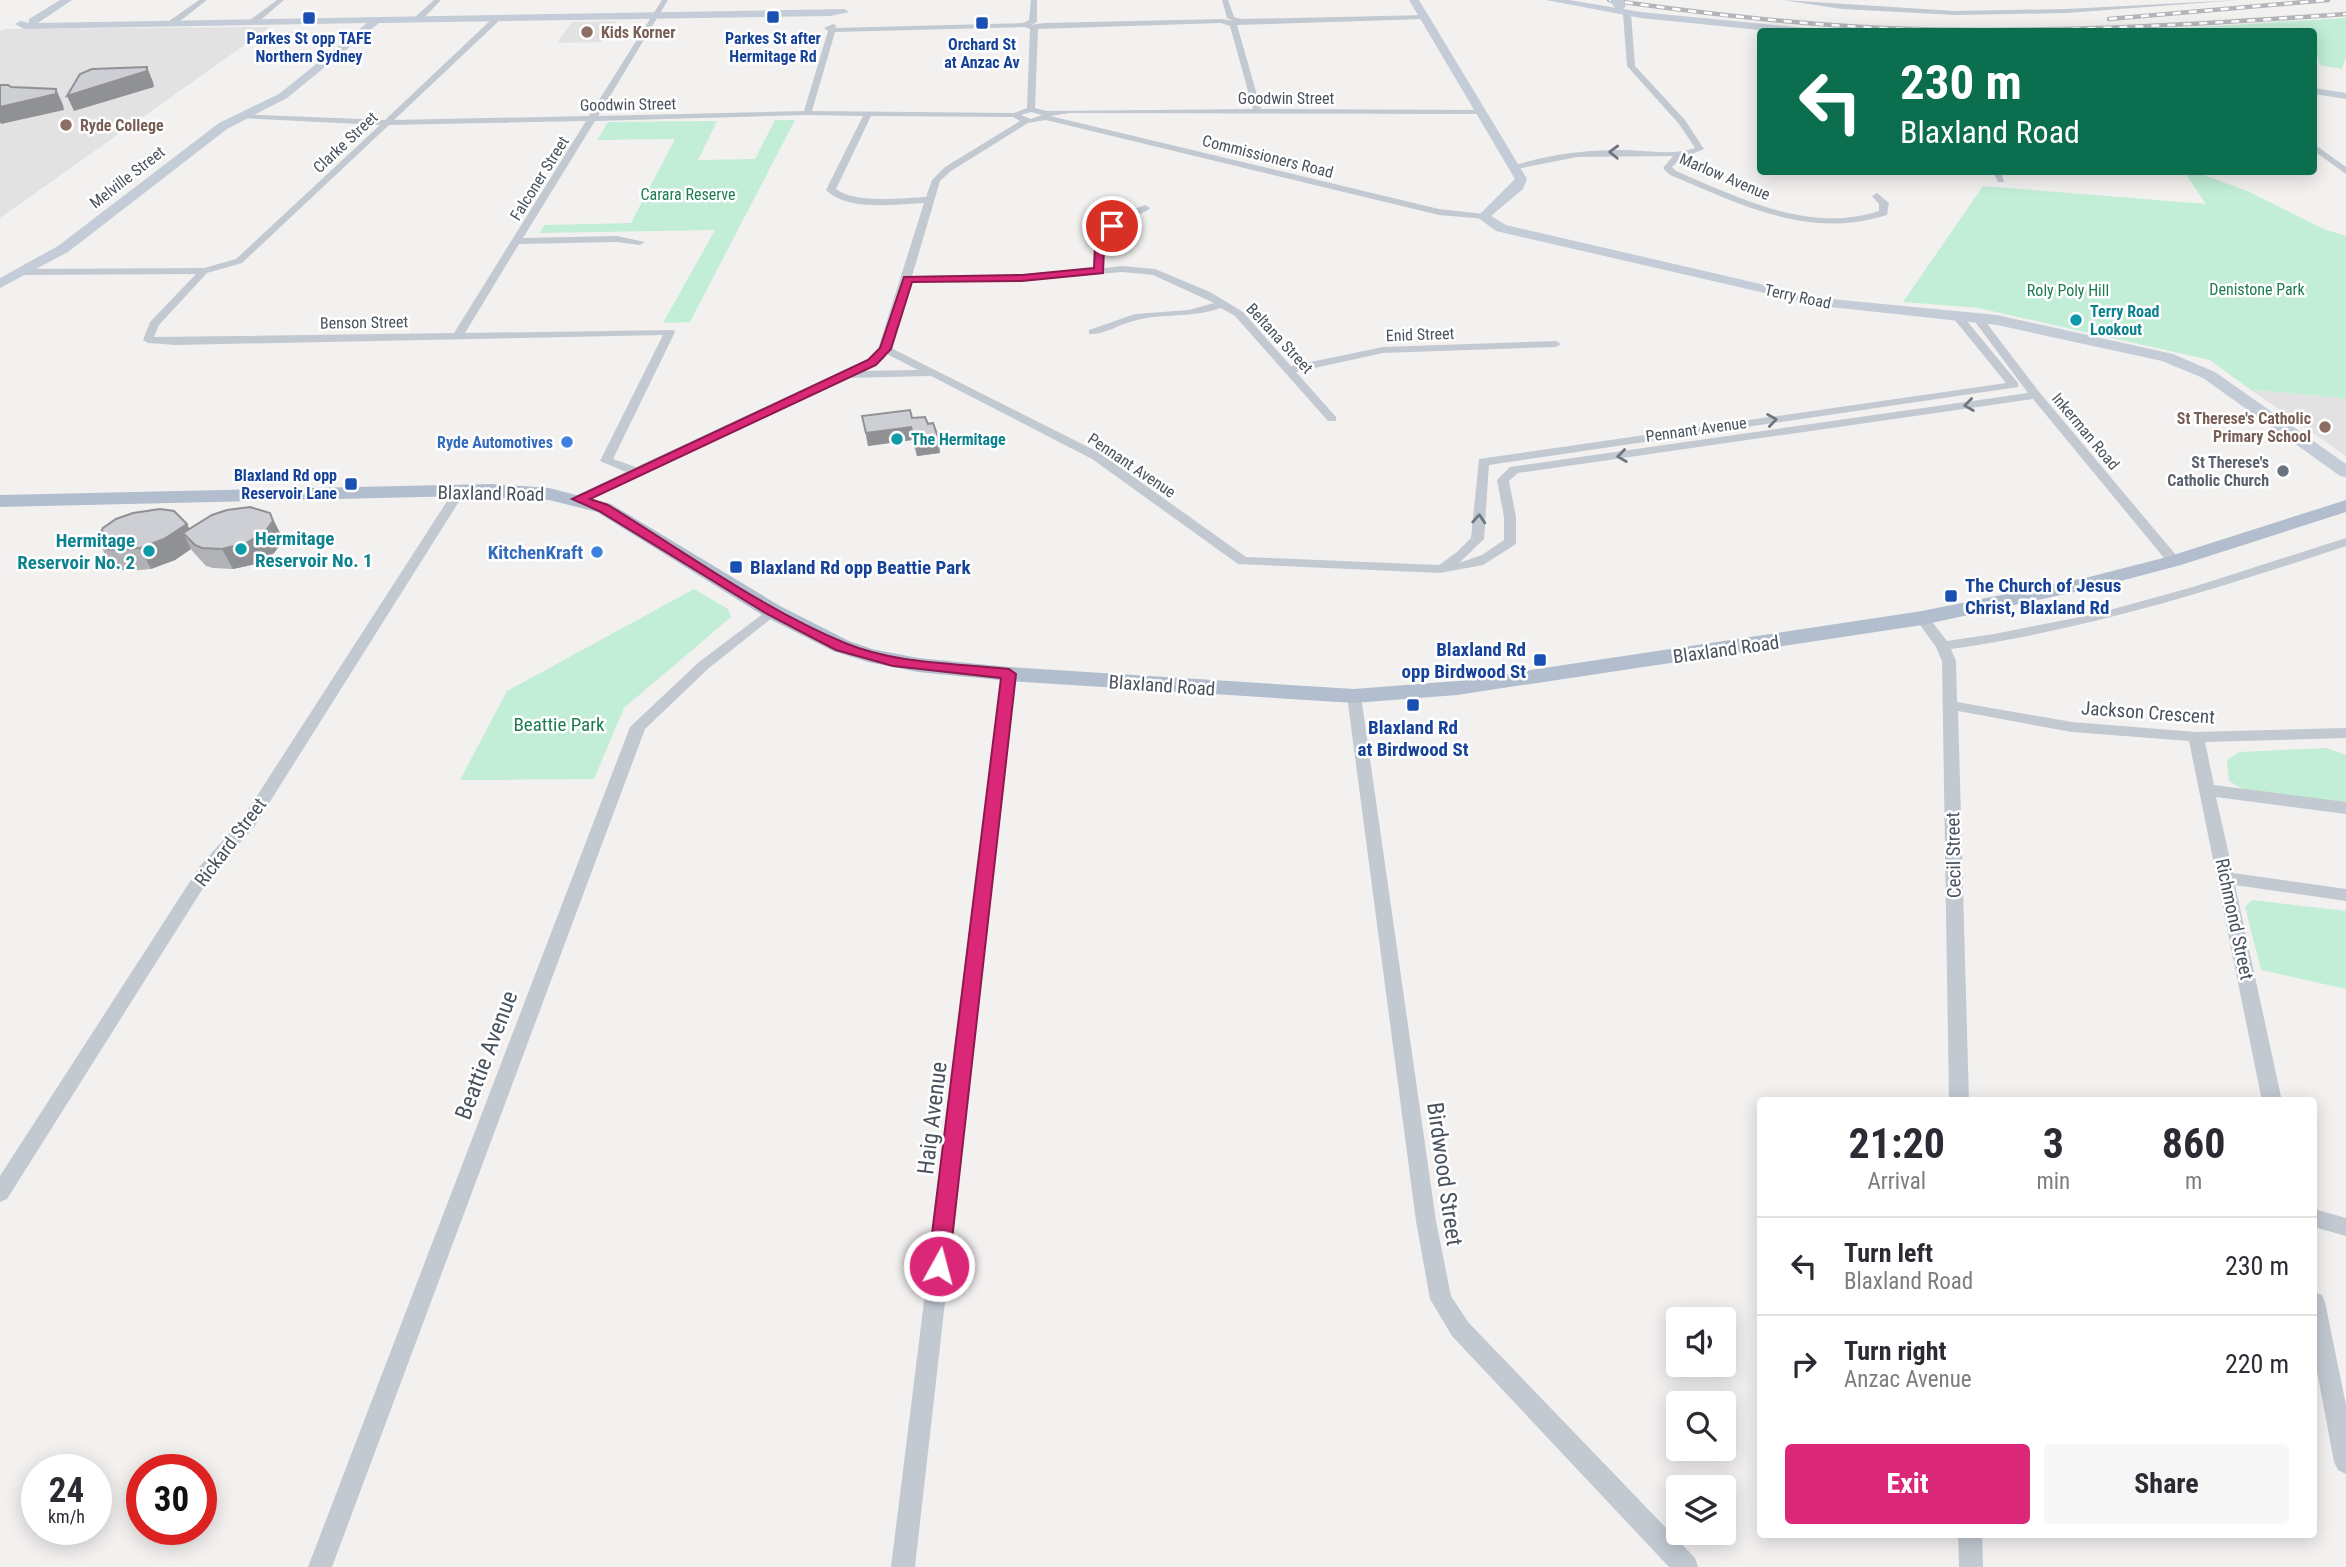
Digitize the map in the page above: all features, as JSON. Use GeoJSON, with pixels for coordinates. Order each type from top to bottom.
{"type":"FeatureCollection","features":[{"type":"Feature","properties":{"kind":"main road","name":"Blaxland Road"},"geometry":{"type":"LineString","coordinates":[[0,500],[528,491],[579,499],[621,518],[772,611],[841,646],[867,655],[918,665],[1009,674],[1354,696],[1457,688],[1787,641],[1922,618],[2091,583],[2174,561],[2346,506]]}},
{"type":"Feature","properties":{"kind":"street"},"geometry":{"type":"LineString","coordinates":[[5,25],[24,26],[34,22],[67,0]]}},
{"type":"Feature","properties":{"kind":"street"},"geometry":{"type":"LineString","coordinates":[[172,23],[204,0]]}},
{"type":"Feature","properties":{"kind":"street"},"geometry":{"type":"LineString","coordinates":[[253,22],[281,0]]}},
{"type":"Feature","properties":{"kind":"street"},"geometry":{"type":"LineString","coordinates":[[417,20],[438,0]]}},
{"type":"Feature","properties":{"kind":"street","name":"Falconer Street"},"geometry":{"type":"LineString","coordinates":[[458,335],[665,0]]}},
{"type":"Feature","properties":{"kind":"street"},"geometry":{"type":"LineString","coordinates":[[579,499],[872,363],[885,349],[940,175],[1031,110],[1034,0]]}},
{"type":"Feature","properties":{"kind":"street"},"geometry":{"type":"LineString","coordinates":[[1225,0],[1235,21],[1258,112]]}},
{"type":"Feature","properties":{"kind":"street"},"geometry":{"type":"LineString","coordinates":[[1414,0],[1521,179],[1518,186],[1484,217]]}},
{"type":"Feature","properties":{"kind":"street"},"geometry":{"type":"LineString","coordinates":[[1551,0],[1598,8],[1621,6],[1787,28]]}},
{"type":"Feature","properties":{"kind":"street"},"geometry":{"type":"LineString","coordinates":[[1786,0],[1893,13],[2003,15],[2237,0]]}},
{"type":"Feature","properties":{"kind":"street","name":"Marlow Avenue"},"geometry":{"type":"LineString","coordinates":[[1621,6],[1631,66],[1682,122],[1700,149],[1682,154],[1670,162],[1667,168],[1672,173],[1779,216],[1845,222],[1869,220],[1884,213],[1884,203],[1877,196]]}},
{"type":"Feature","properties":{"kind":"street"},"geometry":{"type":"LineString","coordinates":[[34,22],[172,23],[655,16],[836,18],[1044,25],[1424,17]]}},
{"type":"Feature","properties":{"kind":"street"},"geometry":{"type":"LineString","coordinates":[[807,113],[836,18]]}},
{"type":"Feature","properties":{"kind":"street","name":"Clarke Street"},"geometry":{"type":"LineString","coordinates":[[23,272],[204,271],[239,261],[497,19]]}},
{"type":"Feature","properties":{"kind":"street","name":"Melville Street"},"geometry":{"type":"LineString","coordinates":[[0,284],[64,249],[223,126],[283,96],[378,21]]}},
{"type":"Feature","properties":{"kind":"street"},"geometry":{"type":"LineString","coordinates":[[2317,91],[2346,96]]}},
{"type":"Feature","properties":{"kind":"street"},"geometry":{"type":"LineString","coordinates":[[1031,110],[1046,115]]}},
{"type":"Feature","properties":{"kind":"street","name":"Goodwin Street"},"geometry":{"type":"LineString","coordinates":[[1067,122],[1061,118],[1066,113],[1092,111],[1480,112]]}},
{"type":"Feature","properties":{"kind":"street","name":"Goodwin Street"},"geometry":{"type":"LineString","coordinates":[[1046,115],[1092,111]]}},
{"type":"Feature","properties":{"kind":"street","name":"Goodwin Street"},"geometry":{"type":"LineString","coordinates":[[241,116],[388,122],[807,113],[1021,118]]}},
{"type":"Feature","properties":{"kind":"street"},"geometry":{"type":"LineString","coordinates":[[868,114],[831,190],[835,195],[849,199],[931,200]]}},
{"type":"Feature","properties":{"kind":"street"},"geometry":{"type":"LineString","coordinates":[[1021,118],[1046,115]]}},
{"type":"Feature","properties":{"kind":"street","name":"Commissioners Road"},"geometry":{"type":"LineString","coordinates":[[1046,115],[1439,212],[1484,217]]}},
{"type":"Feature","properties":{"kind":"street"},"geometry":{"type":"LineString","coordinates":[[2317,149],[2346,171]]}},
{"type":"Feature","properties":{"kind":"street"},"geometry":{"type":"LineString","coordinates":[[1515,168],[1562,155],[1601,152],[1682,154]]}},
{"type":"Feature","properties":{"kind":"street"},"geometry":{"type":"LineString","coordinates":[[1099,271],[1100,246],[1112,226],[1145,208]]}},
{"type":"Feature","properties":{"kind":"street","name":"Terry Road"},"geometry":{"type":"LineString","coordinates":[[1484,217],[1501,228],[1821,302],[2036,328],[2156,354],[2193,366],[2217,380],[2346,472]]}},
{"type":"Feature","properties":{"kind":"street"},"geometry":{"type":"LineString","coordinates":[[516,242],[617,239],[640,242]]}},
{"type":"Feature","properties":{"kind":"street","name":"Benson Street"},"geometry":{"type":"LineString","coordinates":[[204,271],[154,324],[148,340],[176,342],[670,332],[606,461],[637,472]]}},
{"type":"Feature","properties":{"kind":"street","name":"Beltana Street"},"geometry":{"type":"LineString","coordinates":[[908,279],[1022,278],[1099,271],[1154,272],[1239,314],[1332,419]]}},
{"type":"Feature","properties":{"kind":"street"},"geometry":{"type":"LineString","coordinates":[[1093,331],[1136,317],[1196,313],[1222,304]]}},
{"type":"Feature","properties":{"kind":"street","name":"Pennant Avenue"},"geometry":{"type":"LineString","coordinates":[[1440,569],[1462,555],[1477,539],[1483,462],[2014,385],[1958,317]]}},
{"type":"Feature","properties":{"kind":"street","name":"Inkerman Road"},"geometry":{"type":"LineString","coordinates":[[1978,319],[2036,395],[2174,561]]}},
{"type":"Feature","properties":{"kind":"street","name":"Enid Street"},"geometry":{"type":"LineString","coordinates":[[1288,370],[1383,350],[1556,344]]}},
{"type":"Feature","properties":{"kind":"street","name":"Pennant Avenue"},"geometry":{"type":"LineString","coordinates":[[885,349],[1096,456],[1242,561],[1352,568],[1440,569],[1469,566],[1494,556],[1511,541],[1510,517],[1503,480],[1514,470],[2036,395]]}},
{"type":"Feature","properties":{"kind":"street","name":"Pennant Avenue"},"geometry":{"type":"LineString","coordinates":[[844,375],[933,373]]}},
{"type":"Feature","properties":{"kind":"street","name":"Rickard Street"},"geometry":{"type":"LineString","coordinates":[[0,1192],[206,870],[248,823],[459,492]]}},
{"type":"Feature","properties":{"kind":"street"},"geometry":{"type":"LineString","coordinates":[[1943,646],[2052,627],[2204,589],[2346,542]]}},
{"type":"Feature","properties":{"kind":"street","name":"Beattie Avenue"},"geometry":{"type":"LineString","coordinates":[[320,1567],[638,727],[704,666],[772,611]]}},
{"type":"Feature","properties":{"kind":"street","name":"Cecil Street"},"geometry":{"type":"LineString","coordinates":[[1922,618],[1943,646],[1949,662],[1959,1097]]}},
{"type":"Feature","properties":{"kind":"street","name":"Haig Avenue"},"geometry":{"type":"LineString","coordinates":[[903,1567],[1009,674]]}},
{"type":"Feature","properties":{"kind":"street","name":"Birdwood Street"},"geometry":{"type":"LineString","coordinates":[[1354,696],[1426,1221],[1441,1299],[1460,1329],[1686,1567]]}},
{"type":"Feature","properties":{"kind":"street","name":"Jackson Crescent"},"geometry":{"type":"LineString","coordinates":[[1950,705],[2072,727],[2196,737],[2346,733]]}},
{"type":"Feature","properties":{"kind":"street","name":"Richmond Street"},"geometry":{"type":"LineString","coordinates":[[2196,737],[2271,1097]]}},
{"type":"Feature","properties":{"kind":"street"},"geometry":{"type":"LineString","coordinates":[[2208,790],[2346,808]]}},
{"type":"Feature","properties":{"kind":"street"},"geometry":{"type":"LineString","coordinates":[[2227,878],[2346,895]]}},
{"type":"Feature","properties":{"kind":"street"},"geometry":{"type":"LineString","coordinates":[[2317,1219],[2346,1227]]}},
{"type":"Feature","properties":{"kind":"street"},"geometry":{"type":"LineString","coordinates":[[2317,1317],[2346,1462]]}},
{"type":"Feature","properties":{"kind":"street"},"geometry":{"type":"LineString","coordinates":[[1970,1538],[1971,1567]]}},
{"type":"Feature","properties":{"kind":"shaded area","name":"Kids Korner"},"geometry":{"type":"Polygon","coordinates":[[[616,21],[602,42],[557,43],[572,22],[616,21]]]}},
{"type":"Feature","properties":{"kind":"shaded area","name":"Ryde College"},"geometry":{"type":"Polygon","coordinates":[[[270,27],[0,218],[0,31],[270,27]]]}},
{"type":"Feature","properties":{"kind":"shaded area","name":"St Therese's Catholic Primary School"},"geometry":{"type":"Polygon","coordinates":[[[2251,390],[2346,398],[2346,456],[2251,390]]]}},
{"type":"Feature","properties":{"kind":"green space"},"geometry":{"type":"Polygon","coordinates":[[[2346,18],[2346,57],[2342,69],[2320,65],[2317,55],[2317,28],[2184,28],[2346,18]]]}},
{"type":"Feature","properties":{"kind":"green space","name":"Carara Reserve"},"geometry":{"type":"Polygon","coordinates":[[[775,120],[795,120],[690,322],[663,323],[715,230],[539,233],[545,225],[631,223],[675,139],[597,140],[608,122],[717,121],[698,160],[755,159],[775,120]]]}},
{"type":"Feature","properties":{"kind":"green space","name":"Denistone Park"},"geometry":{"type":"Polygon","coordinates":[[[2204,175],[2247,191],[2324,229],[2346,236],[2346,398],[2251,390],[2210,360],[1978,308],[1903,302],[1983,186],[2206,204],[2187,176],[2204,175]]]}},
{"type":"Feature","properties":{"kind":"green space","name":"Beattie Park"},"geometry":{"type":"Polygon","coordinates":[[[694,589],[728,609],[731,617],[624,708],[594,779],[460,780],[507,691],[694,589]]]}},
{"type":"Feature","properties":{"kind":"green space"},"geometry":{"type":"Polygon","coordinates":[[[2327,748],[2346,755],[2346,803],[2248,792],[2229,781],[2227,760],[2239,752],[2327,748]]]}},
{"type":"Feature","properties":{"kind":"green space"},"geometry":{"type":"Polygon","coordinates":[[[2252,900],[2346,911],[2346,989],[2261,970],[2245,907],[2252,900]]]}},
{"type":"Feature","properties":{"kind":"building"},"geometry":{"type":"Polygon","coordinates":[[[147,67],[147,71],[67,96],[80,74],[92,69],[147,67]]]}},
{"type":"Feature","properties":{"kind":"building"},"geometry":{"type":"Polygon","coordinates":[[[0,85],[56,89],[56,94],[0,107],[0,85]]]}},
{"type":"Feature","properties":{"kind":"building"},"geometry":{"type":"Polygon","coordinates":[[[910,410],[912,418],[925,417],[928,424],[933,423],[939,440],[915,443],[911,427],[866,433],[862,416],[910,410]]]}},
{"type":"Feature","properties":{"kind":"building"},"geometry":{"type":"Polygon","coordinates":[[[250,507],[270,513],[273,521],[264,533],[246,543],[222,549],[202,548],[183,533],[212,515],[250,507]]]}},
{"type":"Feature","properties":{"kind":"building"},"geometry":{"type":"Polygon","coordinates":[[[160,509],[174,511],[187,524],[164,539],[140,548],[106,549],[97,540],[103,528],[116,519],[160,509]]]}},
{"type":"Feature","properties":{"kind":"railway"},"geometry":{"type":"LineString","coordinates":[[1609,0],[1712,14],[1884,28]]}},
{"type":"Feature","properties":{"kind":"railway"},"geometry":{"type":"LineString","coordinates":[[2109,19],[2328,0]]}},
{"type":"Feature","properties":{"kind":"railway"},"geometry":{"type":"LineString","coordinates":[[2077,28],[2346,14]]}},
{"type":"Feature","properties":{"kind":"place","name":"Parkes St after Hermitage Rd"},"geometry":{"type":"Point","coordinates":[773,17]}},
{"type":"Feature","properties":{"kind":"place","name":"Parkes St opp TAFE Northern Sydney"},"geometry":{"type":"Point","coordinates":[309,18]}},
{"type":"Feature","properties":{"kind":"place","name":"Orchard St at Anzac Av"},"geometry":{"type":"Point","coordinates":[982,23]}},
{"type":"Feature","properties":{"kind":"place","name":"Kids Korner"},"geometry":{"type":"Point","coordinates":[587,32]}},
{"type":"Feature","properties":{"kind":"place","name":"Ryde College"},"geometry":{"type":"Point","coordinates":[66,125]}},
{"type":"Feature","properties":{"kind":"place","name":"Terry Road Lookout"},"geometry":{"type":"Point","coordinates":[2076,320]}},
{"type":"Feature","properties":{"kind":"place","name":"St Therese's Catholic Primary School"},"geometry":{"type":"Point","coordinates":[2325,427]}},
{"type":"Feature","properties":{"kind":"place","name":"The Hermitage"},"geometry":{"type":"Point","coordinates":[897,439]}},
{"type":"Feature","properties":{"kind":"place","name":"Ryde Automotives"},"geometry":{"type":"Point","coordinates":[567,442]}},
{"type":"Feature","properties":{"kind":"place","name":"St Therese's Catholic Church"},"geometry":{"type":"Point","coordinates":[2283,471]}},
{"type":"Feature","properties":{"kind":"place","name":"Blaxland Rd opp Reservoir Lane"},"geometry":{"type":"Point","coordinates":[351,484]}},
{"type":"Feature","properties":{"kind":"place","name":"Hermitage Reservoir No. 1"},"geometry":{"type":"Point","coordinates":[241,549]}},
{"type":"Feature","properties":{"kind":"place","name":"Hermitage Reservoir No. 2"},"geometry":{"type":"Point","coordinates":[149,551]}},
{"type":"Feature","properties":{"kind":"place","name":"KitchenKraft"},"geometry":{"type":"Point","coordinates":[597,552]}},
{"type":"Feature","properties":{"kind":"place","name":"Blaxland Rd opp Beattie Park"},"geometry":{"type":"Point","coordinates":[736,567]}},
{"type":"Feature","properties":{"kind":"place","name":"The Church of Jesus Christ, Blaxland Rd"},"geometry":{"type":"Point","coordinates":[1951,596]}},
{"type":"Feature","properties":{"kind":"place","name":"Blaxland Rd opp Birdwood St"},"geometry":{"type":"Point","coordinates":[1540,660]}},
{"type":"Feature","properties":{"kind":"place","name":"Blaxland Rd at Birdwood St"},"geometry":{"type":"Point","coordinates":[1413,705]}},
{"type":"Feature","properties":{"kind":"route"},"geometry":{"type":"LineString","coordinates":[[939,1266],[1009,674],[893,661],[841,646],[772,611],[604,508],[579,499],[872,363],[885,349],[908,279],[1022,278],[1099,271],[1100,246],[1112,226]]}},
{"type":"Feature","properties":{"kind":"park label","name":"Roly Poly Hill"},"geometry":{"type":"Point","coordinates":[2068,290]}}]}
